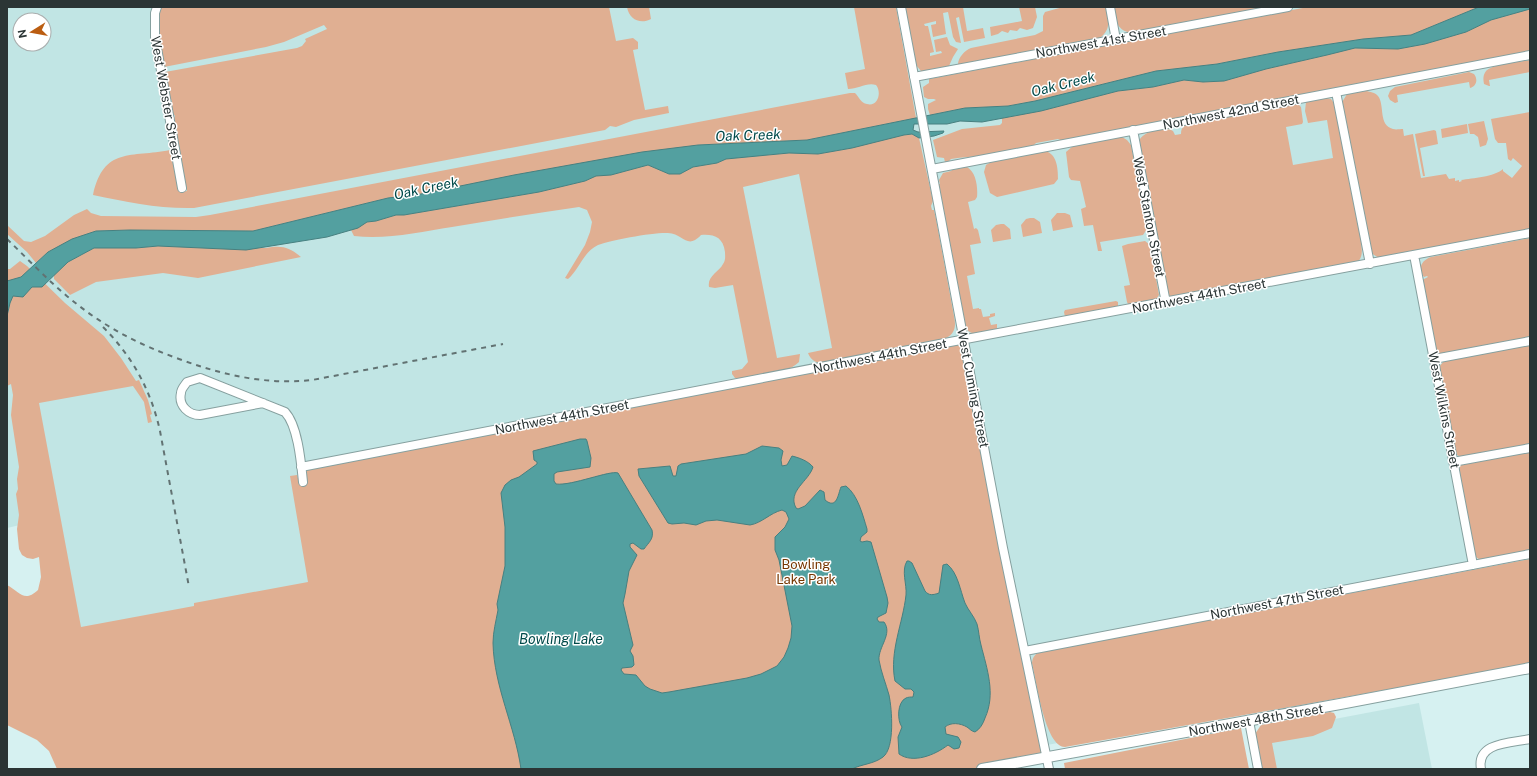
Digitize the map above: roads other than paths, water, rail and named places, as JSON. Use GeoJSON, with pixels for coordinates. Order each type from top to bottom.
{"type":"FeatureCollection","features":[{"type":"Feature","properties":{"kind":"main road","name":"Northwest 48th Street"},"geometry":{"type":"LineString","coordinates":[[982,769],[1530,668]]}},
{"type":"Feature","properties":{"kind":"street","name":"West Webster Street"},"geometry":{"type":"LineString","coordinates":[[157,7],[155,14],[155,37],[182,188]]}},
{"type":"Feature","properties":{"kind":"street","name":"West Cuming Street"},"geometry":{"type":"LineString","coordinates":[[901,7],[1003,548],[1049,769]]}},
{"type":"Feature","properties":{"kind":"street"},"geometry":{"type":"LineString","coordinates":[[1110,7],[1116,40]]}},
{"type":"Feature","properties":{"kind":"street","name":"Northwest 41st Street"},"geometry":{"type":"LineString","coordinates":[[914,77],[1288,7]]}},
{"type":"Feature","properties":{"kind":"street","name":"Northwest 42nd Street"},"geometry":{"type":"LineString","coordinates":[[932,169],[1530,55]]}},
{"type":"Feature","properties":{"kind":"street"},"geometry":{"type":"LineString","coordinates":[[1336,92],[1370,264]]}},
{"type":"Feature","properties":{"kind":"street","name":"West Stanton Street"},"geometry":{"type":"LineString","coordinates":[[1133,130],[1166,303]]}},
{"type":"Feature","properties":{"kind":"street","name":"Northwest 44th Street"},"geometry":{"type":"LineString","coordinates":[[301,467],[1530,233]]}},
{"type":"Feature","properties":{"kind":"street","name":"West Wilkins Street"},"geometry":{"type":"LineString","coordinates":[[1414,255],[1473,565]]}},
{"type":"Feature","properties":{"kind":"street"},"geometry":{"type":"LineString","coordinates":[[1434,359],[1530,341]]}},
{"type":"Feature","properties":{"kind":"street"},"geometry":{"type":"LineString","coordinates":[[263,403],[193,415],[185,409],[180,400],[180,394],[187,382],[200,378],[280,409],[289,416],[292,422],[303,482]]}},
{"type":"Feature","properties":{"kind":"street"},"geometry":{"type":"LineString","coordinates":[[1454,462],[1530,448]]}},
{"type":"Feature","properties":{"kind":"street","name":"Northwest 47th Street"},"geometry":{"type":"LineString","coordinates":[[1025,651],[1530,554]]}},
{"type":"Feature","properties":{"kind":"street"},"geometry":{"type":"LineString","coordinates":[[1249,721],[1258,769]]}},
{"type":"Feature","properties":{"kind":"street"},"geometry":{"type":"LineString","coordinates":[[1481,769],[1480,759],[1484,752],[1494,746],[1530,739]]}},
{"type":"Feature","properties":{"kind":"water","name":"Oak Creek"},"geometry":{"type":"Polygon","coordinates":[[[1479,7],[1530,7],[1530,9],[1491,20],[1466,32],[1425,44],[1398,49],[1355,48],[1266,69],[1224,81],[1203,82],[1184,80],[1153,87],[1118,91],[1041,111],[982,122],[960,121],[947,124],[914,124],[913,130],[918,132],[944,131],[943,133],[934,136],[919,138],[912,134],[904,135],[852,148],[818,154],[789,153],[726,159],[717,163],[693,167],[680,174],[669,174],[648,165],[611,175],[596,176],[585,181],[539,192],[404,215],[396,215],[367,222],[358,228],[327,237],[246,250],[158,246],[136,248],[94,248],[68,262],[42,287],[32,287],[23,297],[13,296],[7,316],[7,281],[21,277],[48,252],[72,239],[96,231],[253,231],[388,198],[421,194],[514,175],[642,152],[698,145],[807,140],[965,108],[1008,106],[1035,101],[1156,71],[1217,64],[1278,52],[1363,39],[1411,35],[1479,7]]]}},
{"type":"Feature","properties":{"kind":"water","name":"Bowling Lake"},"geometry":{"type":"Polygon","coordinates":[[[580,439],[586,439],[587,441],[591,458],[590,467],[557,472],[554,474],[554,481],[556,484],[571,483],[607,474],[618,473],[652,530],[652,538],[644,549],[641,549],[633,543],[630,544],[630,547],[637,555],[629,571],[623,603],[633,645],[630,651],[633,656],[634,665],[632,667],[622,668],[621,670],[624,674],[636,675],[645,686],[662,693],[747,678],[761,674],[777,666],[784,657],[791,638],[792,626],[779,560],[775,550],[775,537],[785,527],[789,519],[786,512],[782,510],[750,525],[717,520],[706,521],[696,525],[668,523],[639,476],[638,469],[670,466],[673,476],[676,476],[678,466],[681,464],[746,454],[762,446],[779,448],[783,451],[781,460],[782,466],[787,465],[792,456],[804,460],[813,467],[794,496],[794,502],[796,508],[798,509],[805,506],[820,490],[824,492],[825,500],[832,503],[835,502],[841,487],[846,486],[850,490],[860,506],[867,529],[867,532],[861,537],[860,541],[871,542],[888,603],[886,613],[877,619],[879,622],[884,622],[887,631],[879,655],[879,660],[889,695],[892,718],[891,737],[887,752],[883,757],[876,761],[852,769],[521,769],[494,659],[493,643],[498,610],[497,604],[505,566],[505,527],[501,493],[505,485],[511,480],[519,477],[537,464],[534,460],[533,451],[580,439]]]}},
{"type":"Feature","properties":{"kind":"water"},"geometry":{"type":"Polygon","coordinates":[[[907,561],[912,563],[925,591],[933,595],[939,593],[943,565],[947,564],[954,572],[965,603],[977,624],[988,672],[990,691],[988,709],[980,728],[977,731],[974,732],[959,724],[950,724],[945,727],[946,734],[958,737],[961,742],[959,748],[954,749],[948,745],[930,755],[917,758],[905,757],[899,754],[898,737],[902,727],[899,720],[899,707],[903,700],[913,697],[914,692],[911,689],[905,689],[895,681],[894,670],[895,648],[906,595],[904,569],[907,561]]]}},
{"type":"Feature","properties":{"kind":"railway"},"geometry":{"type":"LineString","coordinates":[[7,239],[60,290],[102,322],[126,336],[152,348],[195,365],[228,374],[261,380],[312,380],[503,344]]}},
{"type":"Feature","properties":{"kind":"railway"},"geometry":{"type":"LineString","coordinates":[[103,327],[123,350],[139,374],[146,388],[156,416],[189,587]]}},
{"type":"Feature","properties":{"kind":"park label","name":"Bowling Lake Park"},"geometry":{"type":"Point","coordinates":[806,572]}}]}
